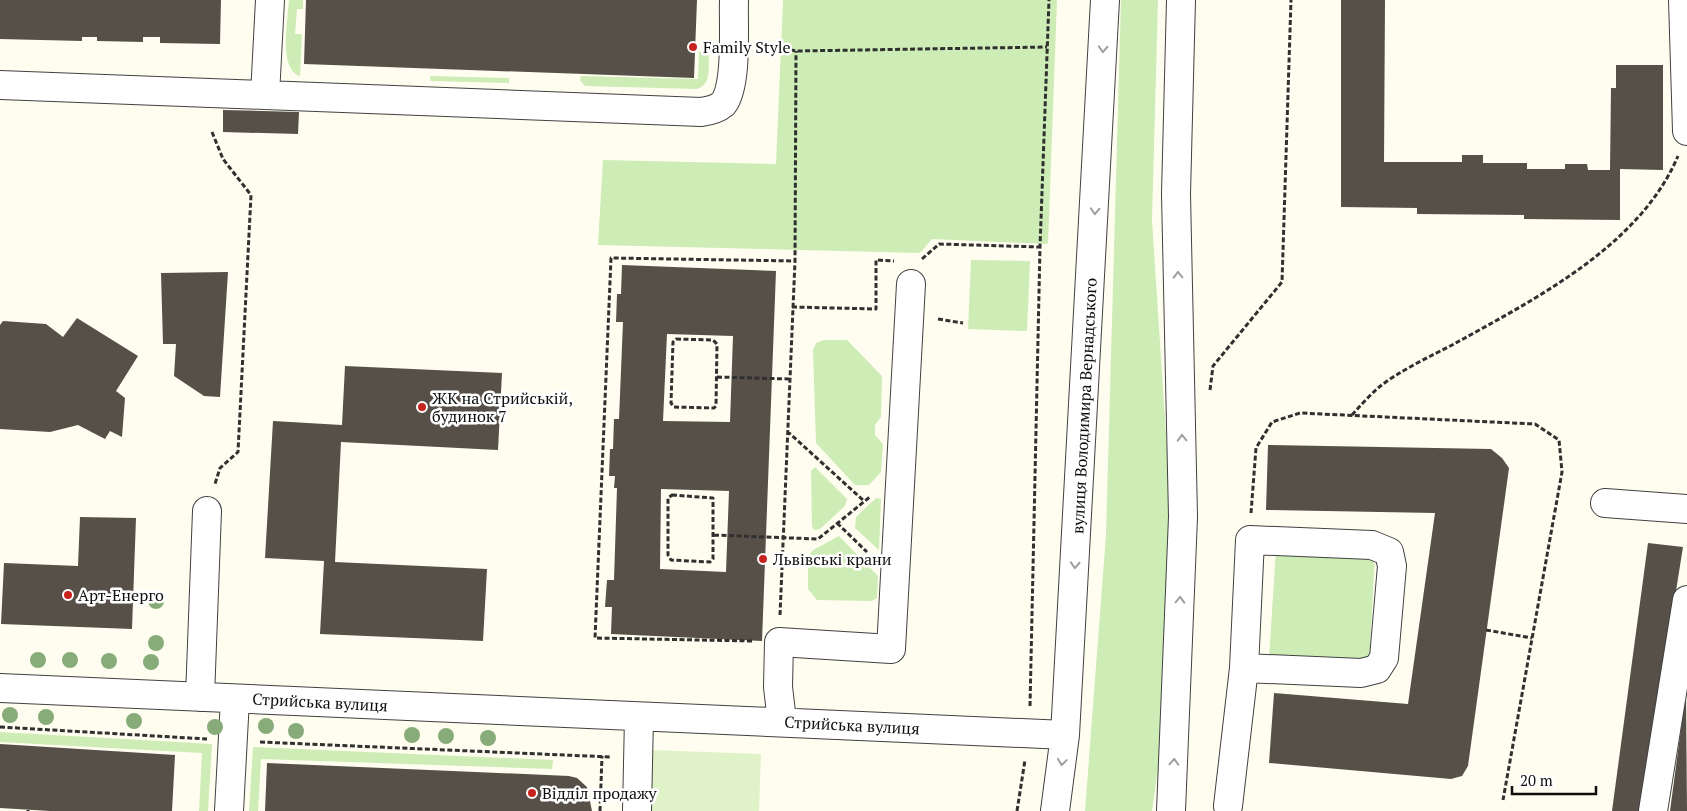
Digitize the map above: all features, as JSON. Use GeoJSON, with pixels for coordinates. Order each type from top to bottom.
{"type":"FeatureCollection","features":[{"type":"Feature","properties":{"kind":"street"},"geometry":{"type":"LineString","coordinates":[[265,94],[270,0]]}},
{"type":"Feature","properties":{"kind":"street"},"geometry":{"type":"LineString","coordinates":[[0,86],[265,94],[701,112],[712,110],[722,104],[728,93],[731,80],[734,0]]}},
{"type":"Feature","properties":{"kind":"street","name":"вулиця Володимира Вернадського"},"geometry":{"type":"LineString","coordinates":[[1054,811],[1066,735],[1105,0]]}},
{"type":"Feature","properties":{"kind":"street"},"geometry":{"type":"LineString","coordinates":[[1172,811],[1184,516],[1176,194],[1182,0]]}},
{"type":"Feature","properties":{"kind":"street"},"geometry":{"type":"LineString","coordinates":[[1683,0],[1686,129]]}},
{"type":"Feature","properties":{"kind":"street"},"geometry":{"type":"LineString","coordinates":[[782,721],[778,687],[779,642],[891,649],[911,284]]}},
{"type":"Feature","properties":{"kind":"street"},"geometry":{"type":"LineString","coordinates":[[1605,503],[1687,509]]}},
{"type":"Feature","properties":{"kind":"street"},"geometry":{"type":"LineString","coordinates":[[200,697],[207,511]]}},
{"type":"Feature","properties":{"kind":"street"},"geometry":{"type":"LineString","coordinates":[[1228,806],[1244,668],[1250,540],[1372,545],[1389,552],[1392,566],[1384,658],[1377,669],[1361,673],[1244,668]]}},
{"type":"Feature","properties":{"kind":"street"},"geometry":{"type":"LineString","coordinates":[[1654,811],[1687,600]]}},
{"type":"Feature","properties":{"kind":"street","name":"Стрийська вулиця"},"geometry":{"type":"LineString","coordinates":[[0,688],[1066,735]]}},
{"type":"Feature","properties":{"kind":"street"},"geometry":{"type":"LineString","coordinates":[[229,811],[235,699]]}},
{"type":"Feature","properties":{"kind":"street"},"geometry":{"type":"LineString","coordinates":[[637,811],[639,716]]}},
{"type":"Feature","properties":{"kind":"path"},"geometry":{"type":"LineString","coordinates":[[1017,811],[1029,733],[1041,227],[1049,0]]}},
{"type":"Feature","properties":{"kind":"path"},"geometry":{"type":"LineString","coordinates":[[1210,394],[1213,366],[1282,282],[1290,0]]}},
{"type":"Feature","properties":{"kind":"path"},"geometry":{"type":"LineString","coordinates":[[766,43],[796,51],[1047,47]]}},
{"type":"Feature","properties":{"kind":"path"},"geometry":{"type":"LineString","coordinates":[[795,261],[611,258],[595,638],[779,642],[795,261],[796,51]]}},
{"type":"Feature","properties":{"kind":"path"},"geometry":{"type":"LineString","coordinates":[[1352,415],[1379,387],[1543,293],[1590,260],[1626,229],[1653,199],[1671,172],[1681,148],[1686,129]]}},
{"type":"Feature","properties":{"kind":"path"},"geometry":{"type":"LineString","coordinates":[[207,511],[220,468],[238,452],[251,195],[223,159],[212,132]]}},
{"type":"Feature","properties":{"kind":"path"},"geometry":{"type":"LineString","coordinates":[[676,339],[713,340],[716,344],[717,378],[714,408],[674,407],[671,403],[673,342],[676,339]]}},
{"type":"Feature","properties":{"kind":"path"},"geometry":{"type":"LineString","coordinates":[[717,378],[789,379]]}},
{"type":"Feature","properties":{"kind":"path"},"geometry":{"type":"LineString","coordinates":[[1250,540],[1256,448],[1272,422],[1300,413],[1535,424],[1559,440],[1562,472],[1503,800]]}},
{"type":"Feature","properties":{"kind":"path"},"geometry":{"type":"LineString","coordinates":[[787,430],[864,501]]}},
{"type":"Feature","properties":{"kind":"path"},"geometry":{"type":"LineString","coordinates":[[672,495],[713,498],[714,535],[713,559],[710,562],[672,560],[668,555],[668,498],[672,495]]}},
{"type":"Feature","properties":{"kind":"path"},"geometry":{"type":"LineString","coordinates":[[714,535],[818,538],[872,495]]}},
{"type":"Feature","properties":{"kind":"path"},"geometry":{"type":"LineString","coordinates":[[837,523],[869,554]]}},
{"type":"Feature","properties":{"kind":"path"},"geometry":{"type":"LineString","coordinates":[[1486,630],[1532,638]]}},
{"type":"Feature","properties":{"kind":"path"},"geometry":{"type":"LineString","coordinates":[[0,727],[209,739]]}},
{"type":"Feature","properties":{"kind":"path"},"geometry":{"type":"LineString","coordinates":[[257,742],[612,757]]}},
{"type":"Feature","properties":{"kind":"path"},"geometry":{"type":"LineString","coordinates":[[600,811],[602,756]]}},
{"type":"Feature","properties":{"kind":"green space"},"geometry":{"type":"Polygon","coordinates":[[[289,0],[303,0],[303,9],[297,9],[295,34],[302,34],[300,76],[293,72],[287,54],[286,31],[289,0]]]}},
{"type":"Feature","properties":{"kind":"green space"},"geometry":{"type":"Polygon","coordinates":[[[783,0],[1057,0],[1048,244],[932,239],[920,253],[598,245],[603,160],[776,164],[783,0]]]}},
{"type":"Feature","properties":{"kind":"green space"},"geometry":{"type":"Polygon","coordinates":[[[1121,0],[1158,0],[1152,220],[1172,527],[1163,734],[1152,811],[1085,811],[1106,535],[1121,0]]]}},
{"type":"Feature","properties":{"kind":"green space"},"geometry":{"type":"Polygon","coordinates":[[[699,51],[709,55],[709,70],[705,83],[697,89],[585,86],[580,80],[581,76],[698,79],[699,51]]]}},
{"type":"Feature","properties":{"kind":"green space"},"geometry":{"type":"Polygon","coordinates":[[[430,76],[509,78],[509,83],[431,81],[430,76]]]}},
{"type":"Feature","properties":{"kind":"green space"},"geometry":{"type":"Polygon","coordinates":[[[971,260],[1030,261],[1027,331],[968,329],[971,260]]]}},
{"type":"Feature","properties":{"kind":"green space"},"geometry":{"type":"Polygon","coordinates":[[[824,340],[847,340],[882,376],[881,417],[875,425],[875,435],[883,444],[881,472],[869,485],[855,485],[816,443],[813,350],[816,343],[824,340]]]}},
{"type":"Feature","properties":{"kind":"green space"},"geometry":{"type":"Polygon","coordinates":[[[815,467],[847,499],[845,506],[820,529],[814,530],[812,526],[811,471],[815,467]]]}},
{"type":"Feature","properties":{"kind":"green space"},"geometry":{"type":"Polygon","coordinates":[[[876,498],[881,499],[879,550],[855,528],[856,517],[876,498]]]}},
{"type":"Feature","properties":{"kind":"green space"},"geometry":{"type":"Polygon","coordinates":[[[839,536],[878,576],[877,598],[872,601],[817,600],[808,589],[808,556],[813,550],[839,536]]]}},
{"type":"Feature","properties":{"kind":"green space"},"geometry":{"type":"Polygon","coordinates":[[[1276,549],[1375,555],[1369,665],[1269,659],[1276,549]]]}},
{"type":"Feature","properties":{"kind":"green space"},"geometry":{"type":"Polygon","coordinates":[[[0,732],[212,744],[208,811],[199,811],[202,753],[0,742],[0,732]]]}},
{"type":"Feature","properties":{"kind":"green space"},"geometry":{"type":"Polygon","coordinates":[[[253,747],[553,760],[552,769],[261,759],[258,811],[249,811],[253,747]]]}},
{"type":"Feature","properties":{"kind":"green space"},"geometry":{"type":"Polygon","coordinates":[[[651,750],[761,754],[759,811],[649,811],[651,750]]]}},
{"type":"Feature","properties":{"kind":"building"},"geometry":{"type":"Polygon","coordinates":[[[0,0],[221,0],[220,44],[160,43],[160,37],[143,37],[143,42],[97,41],[97,37],[82,37],[82,41],[0,39],[0,0]]]}},
{"type":"Feature","properties":{"kind":"building"},"geometry":{"type":"Polygon","coordinates":[[[306,0],[697,0],[694,78],[304,64],[306,0]]]}},
{"type":"Feature","properties":{"kind":"building"},"geometry":{"type":"Polygon","coordinates":[[[1341,0],[1385,0],[1384,162],[1462,162],[1462,155],[1483,155],[1483,163],[1527,163],[1527,169],[1565,169],[1565,164],[1587,164],[1588,170],[1610,170],[1611,88],[1616,88],[1616,65],[1663,65],[1663,170],[1620,169],[1620,220],[1524,219],[1524,215],[1417,214],[1417,208],[1341,207],[1341,0]]]}},
{"type":"Feature","properties":{"kind":"building"},"geometry":{"type":"Polygon","coordinates":[[[223,110],[299,112],[298,134],[223,132],[223,110]]]}},
{"type":"Feature","properties":{"kind":"building"},"geometry":{"type":"Polygon","coordinates":[[[622,265],[776,271],[762,641],[611,634],[612,607],[605,607],[607,580],[614,580],[617,488],[614,488],[615,476],[609,476],[610,449],[613,449],[614,419],[619,419],[623,322],[616,322],[617,294],[621,294],[622,265]],[[667,334],[663,421],[730,422],[733,336],[667,334]],[[661,489],[660,569],[726,572],[729,491],[661,489]]]}},
{"type":"Feature","properties":{"kind":"building"},"geometry":{"type":"Polygon","coordinates":[[[228,272],[220,397],[204,396],[174,376],[176,344],[163,344],[161,273],[228,272]]]}},
{"type":"Feature","properties":{"kind":"building"},"geometry":{"type":"Polygon","coordinates":[[[77,318],[138,356],[116,391],[125,398],[122,437],[110,431],[105,439],[78,425],[50,432],[0,429],[0,325],[3,321],[46,324],[63,337],[77,318]]]}},
{"type":"Feature","properties":{"kind":"building"},"geometry":{"type":"Polygon","coordinates":[[[345,366],[502,373],[498,450],[341,442],[335,562],[487,569],[483,641],[320,634],[324,561],[265,558],[273,421],[342,425],[345,366]]]}},
{"type":"Feature","properties":{"kind":"building"},"geometry":{"type":"Polygon","coordinates":[[[1268,445],[1491,449],[1502,458],[1509,468],[1468,766],[1462,776],[1451,779],[1269,763],[1274,693],[1408,704],[1435,513],[1266,510],[1268,445]]]}},
{"type":"Feature","properties":{"kind":"building","name":"Арт-Енерго"},"geometry":{"type":"Polygon","coordinates":[[[80,517],[136,518],[132,629],[1,624],[4,563],[78,566],[80,517]]]}},
{"type":"Feature","properties":{"kind":"building"},"geometry":{"type":"Polygon","coordinates":[[[1648,543],[1683,547],[1641,811],[1612,811],[1648,543]]]}},
{"type":"Feature","properties":{"kind":"building"},"geometry":{"type":"Polygon","coordinates":[[[1686,691],[1687,811],[1670,811],[1686,691]]]}},
{"type":"Feature","properties":{"kind":"building"},"geometry":{"type":"Polygon","coordinates":[[[0,744],[175,755],[172,811],[50,811],[0,808],[0,744]]]}},
{"type":"Feature","properties":{"kind":"building"},"geometry":{"type":"Polygon","coordinates":[[[267,763],[569,776],[577,778],[587,787],[592,811],[265,811],[267,763]]]}},
{"type":"Feature","properties":{"kind":"place","name":"Family Style"},"geometry":{"type":"Point","coordinates":[693,47]}},
{"type":"Feature","properties":{"kind":"place","name":"ЖК на Стрийській, будинок 7"},"geometry":{"type":"Point","coordinates":[422,407]}},
{"type":"Feature","properties":{"kind":"place","name":"Львівські крани"},"geometry":{"type":"Point","coordinates":[763,559]}},
{"type":"Feature","properties":{"kind":"place","name":"Арт-Енерго"},"geometry":{"type":"Point","coordinates":[68,595]}},
{"type":"Feature","properties":{"kind":"place","name":"Відділ продажу"},"geometry":{"type":"Point","coordinates":[532,793]}}]}
